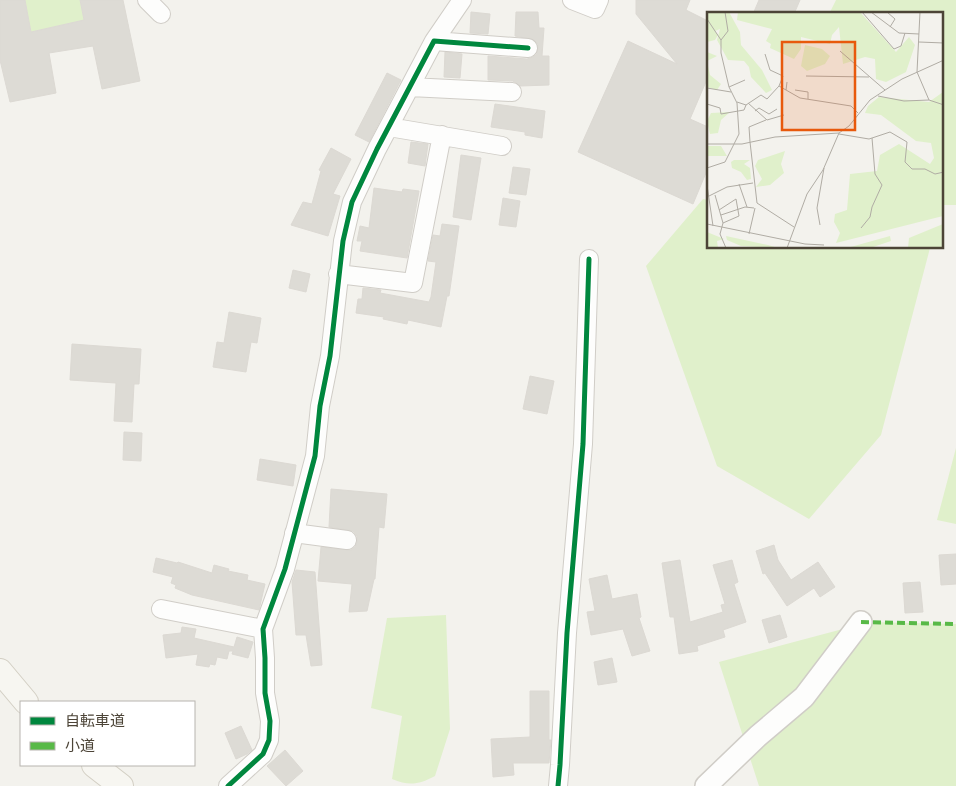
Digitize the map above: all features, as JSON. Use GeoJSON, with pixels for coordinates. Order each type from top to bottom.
{"type":"FeatureCollection","features":[{"type":"Feature","properties":{"kind":"main road"},"geometry":{"type":"LineString","coordinates":[[0,671],[25,701]]}},
{"type":"Feature","properties":{"kind":"main road"},"geometry":{"type":"LineString","coordinates":[[95,766],[121,786]]}},
{"type":"Feature","properties":{"kind":"street"},"geometry":{"type":"LineString","coordinates":[[147,0],[161,14]]}},
{"type":"Feature","properties":{"kind":"street"},"geometry":{"type":"LineString","coordinates":[[228,786],[263,754],[269,740],[270,721],[265,692],[263,629],[284,569],[315,456],[320,406],[330,356],[342,240],[352,202],[434,41],[462,0]]}},
{"type":"Feature","properties":{"kind":"street"},"geometry":{"type":"LineString","coordinates":[[572,0],[595,10],[599,0]]}},
{"type":"Feature","properties":{"kind":"street"},"geometry":{"type":"LineString","coordinates":[[434,41],[528,48]]}},
{"type":"Feature","properties":{"kind":"street"},"geometry":{"type":"LineString","coordinates":[[410,87],[512,92]]}},
{"type":"Feature","properties":{"kind":"street"},"geometry":{"type":"LineString","coordinates":[[389,127],[502,146]]}},
{"type":"Feature","properties":{"kind":"street"},"geometry":{"type":"LineString","coordinates":[[338,274],[413,283],[442,135]]}},
{"type":"Feature","properties":{"kind":"street"},"geometry":{"type":"LineString","coordinates":[[558,786],[567,633],[583,444],[589,259]]}},
{"type":"Feature","properties":{"kind":"street"},"geometry":{"type":"LineString","coordinates":[[294,533],[347,540]]}},
{"type":"Feature","properties":{"kind":"street"},"geometry":{"type":"LineString","coordinates":[[161,609],[263,629]]}},
{"type":"Feature","properties":{"kind":"street"},"geometry":{"type":"LineString","coordinates":[[706,786],[758,736],[804,697],[861,622]]}},
{"type":"Feature","properties":{"kind":"green space"},"geometry":{"type":"Polygon","coordinates":[[[25,0],[80,0],[84,20],[31,32],[25,0]]]}},
{"type":"Feature","properties":{"kind":"green space"},"geometry":{"type":"Polygon","coordinates":[[[836,0],[956,0],[956,205],[944,205],[944,12],[830,12],[836,0]]]}},
{"type":"Feature","properties":{"kind":"green space"},"geometry":{"type":"Polygon","coordinates":[[[703,199],[707,200],[707,249],[930,249],[881,435],[809,519],[717,466],[646,266],[703,199]]]}},
{"type":"Feature","properties":{"kind":"green space"},"geometry":{"type":"Polygon","coordinates":[[[956,448],[956,524],[937,520],[956,448]]]}},
{"type":"Feature","properties":{"kind":"green space"},"geometry":{"type":"Polygon","coordinates":[[[446,615],[450,729],[435,776],[418,783],[404,783],[392,779],[402,716],[371,708],[387,618],[446,615]]]}},
{"type":"Feature","properties":{"kind":"green space"},"geometry":{"type":"Polygon","coordinates":[[[869,622],[956,624],[956,786],[759,786],[719,662],[869,622]]]}},
{"type":"Feature","properties":{"kind":"building"},"geometry":{"type":"Polygon","coordinates":[[[0,0],[25,0],[31,32],[84,20],[80,0],[123,0],[140,81],[102,89],[93,46],[49,53],[56,93],[10,102],[0,60],[0,0]]]}},
{"type":"Feature","properties":{"kind":"building"},"geometry":{"type":"Polygon","coordinates":[[[636,0],[690,0],[686,10],[707,20],[707,79],[690,119],[707,127],[707,170],[693,204],[578,152],[628,41],[677,64],[636,14],[636,0]]]}},
{"type":"Feature","properties":{"kind":"building"},"geometry":{"type":"Polygon","coordinates":[[[759,0],[800,0],[795,12],[754,12],[759,0]]]}},
{"type":"Feature","properties":{"kind":"building"},"geometry":{"type":"Polygon","coordinates":[[[471,12],[490,14],[488,34],[470,33],[471,12]]]}},
{"type":"Feature","properties":{"kind":"building"},"geometry":{"type":"Polygon","coordinates":[[[516,12],[538,12],[539,28],[544,28],[542,56],[549,56],[549,85],[520,86],[513,81],[488,80],[488,56],[527,59],[537,54],[538,44],[534,40],[515,36],[516,12]]]}},
{"type":"Feature","properties":{"kind":"building"},"geometry":{"type":"Polygon","coordinates":[[[445,52],[462,54],[460,78],[444,77],[445,52]]]}},
{"type":"Feature","properties":{"kind":"building"},"geometry":{"type":"Polygon","coordinates":[[[387,73],[401,80],[369,142],[355,135],[387,73]]]}},
{"type":"Feature","properties":{"kind":"building"},"geometry":{"type":"Polygon","coordinates":[[[495,104],[545,111],[542,138],[525,135],[525,132],[491,127],[495,104]]]}},
{"type":"Feature","properties":{"kind":"building"},"geometry":{"type":"Polygon","coordinates":[[[411,142],[428,144],[425,166],[408,163],[411,142]]]}},
{"type":"Feature","properties":{"kind":"building"},"geometry":{"type":"Polygon","coordinates":[[[331,148],[351,159],[333,194],[340,196],[328,236],[291,225],[303,202],[312,204],[321,171],[319,170],[331,148]]]}},
{"type":"Feature","properties":{"kind":"building"},"geometry":{"type":"Polygon","coordinates":[[[461,155],[481,158],[471,220],[453,217],[461,155]]]}},
{"type":"Feature","properties":{"kind":"building"},"geometry":{"type":"Polygon","coordinates":[[[513,167],[530,169],[526,195],[509,193],[513,167]]]}},
{"type":"Feature","properties":{"kind":"building"},"geometry":{"type":"Polygon","coordinates":[[[374,188],[402,192],[403,189],[419,191],[407,258],[360,251],[362,241],[357,241],[360,226],[369,228],[374,188]]]}},
{"type":"Feature","properties":{"kind":"building"},"geometry":{"type":"Polygon","coordinates":[[[503,198],[520,201],[516,227],[499,225],[503,198]]]}},
{"type":"Feature","properties":{"kind":"building"},"geometry":{"type":"Polygon","coordinates":[[[442,224],[459,226],[449,296],[447,296],[441,327],[408,320],[407,324],[383,319],[384,317],[356,313],[358,299],[362,299],[363,288],[381,290],[380,293],[429,302],[436,262],[428,261],[433,235],[440,236],[442,224]]]}},
{"type":"Feature","properties":{"kind":"building"},"geometry":{"type":"Polygon","coordinates":[[[293,270],[310,274],[306,292],[289,288],[293,270]]]}},
{"type":"Feature","properties":{"kind":"building"},"geometry":{"type":"Polygon","coordinates":[[[229,312],[261,318],[257,343],[251,342],[246,372],[213,367],[217,342],[224,343],[229,312]]]}},
{"type":"Feature","properties":{"kind":"building"},"geometry":{"type":"Polygon","coordinates":[[[72,344],[141,349],[139,384],[134,384],[132,422],[114,421],[116,383],[70,380],[72,344]]]}},
{"type":"Feature","properties":{"kind":"building"},"geometry":{"type":"Polygon","coordinates":[[[530,376],[554,381],[547,414],[523,409],[530,376]]]}},
{"type":"Feature","properties":{"kind":"building"},"geometry":{"type":"Polygon","coordinates":[[[124,432],[142,433],[141,461],[123,460],[124,432]]]}},
{"type":"Feature","properties":{"kind":"building"},"geometry":{"type":"Polygon","coordinates":[[[260,459],[296,465],[293,486],[257,480],[260,459]]]}},
{"type":"Feature","properties":{"kind":"building"},"geometry":{"type":"Polygon","coordinates":[[[331,489],[387,494],[384,528],[379,527],[375,579],[367,611],[349,612],[352,584],[318,581],[321,547],[351,550],[357,542],[357,536],[353,531],[329,527],[331,489]]]}},
{"type":"Feature","properties":{"kind":"building"},"geometry":{"type":"Polygon","coordinates":[[[774,545],[778,560],[791,580],[818,562],[835,587],[820,597],[814,588],[787,606],[765,573],[763,574],[756,551],[774,545]]]}},
{"type":"Feature","properties":{"kind":"building"},"geometry":{"type":"Polygon","coordinates":[[[956,554],[956,584],[941,585],[939,555],[956,554]]]}},
{"type":"Feature","properties":{"kind":"building"},"geometry":{"type":"Polygon","coordinates":[[[156,558],[178,562],[212,573],[214,565],[229,569],[228,571],[248,575],[247,580],[265,584],[259,610],[192,595],[175,588],[176,585],[171,583],[173,577],[153,572],[156,558]]]}},
{"type":"Feature","properties":{"kind":"building"},"geometry":{"type":"Polygon","coordinates":[[[680,560],[690,622],[723,612],[721,605],[725,604],[713,565],[732,560],[738,582],[734,584],[746,622],[723,630],[725,637],[697,646],[698,651],[679,654],[674,617],[670,617],[662,563],[680,560]]]}},
{"type":"Feature","properties":{"kind":"building"},"geometry":{"type":"Polygon","coordinates":[[[296,570],[315,572],[322,665],[311,666],[306,635],[296,635],[292,582],[296,570]]]}},
{"type":"Feature","properties":{"kind":"building"},"geometry":{"type":"Polygon","coordinates":[[[607,575],[612,599],[637,594],[641,617],[639,618],[650,651],[632,656],[623,629],[591,635],[587,612],[595,611],[589,579],[607,575]]]}},
{"type":"Feature","properties":{"kind":"building"},"geometry":{"type":"Polygon","coordinates":[[[920,582],[923,612],[905,613],[903,583],[920,582]]]}},
{"type":"Feature","properties":{"kind":"building"},"geometry":{"type":"Polygon","coordinates":[[[780,615],[787,637],[769,643],[762,620],[780,615]]]}},
{"type":"Feature","properties":{"kind":"building"},"geometry":{"type":"Polygon","coordinates":[[[182,627],[196,629],[194,638],[234,647],[237,637],[253,642],[248,658],[232,654],[233,651],[229,651],[227,659],[217,657],[215,665],[210,664],[209,667],[196,665],[198,654],[166,658],[163,635],[181,633],[182,627]]]}},
{"type":"Feature","properties":{"kind":"building"},"geometry":{"type":"Polygon","coordinates":[[[612,658],[617,682],[598,685],[594,662],[612,658]]]}},
{"type":"Feature","properties":{"kind":"building"},"geometry":{"type":"Polygon","coordinates":[[[530,691],[549,691],[549,740],[551,740],[549,763],[513,763],[514,775],[493,777],[491,739],[530,737],[530,691]]]}},
{"type":"Feature","properties":{"kind":"building"},"geometry":{"type":"Polygon","coordinates":[[[241,726],[252,750],[236,759],[225,733],[241,726]]]}},
{"type":"Feature","properties":{"kind":"building"},"geometry":{"type":"Polygon","coordinates":[[[285,750],[303,771],[286,786],[267,766],[285,750]]]}},
{"type":"Feature","properties":{"kind":"marked path"},"geometry":{"type":"LineString","coordinates":[[861,622],[956,624]]}},
{"type":"Feature","properties":{"kind":"cycle path"},"geometry":{"type":"LineString","coordinates":[[228,786],[263,754],[269,740],[270,721],[265,693],[263,629],[285,569],[315,456],[320,406],[330,356],[343,241],[352,202],[377,149],[434,41],[528,48]]}},
{"type":"Feature","properties":{"kind":"cycle path"},"geometry":{"type":"LineString","coordinates":[[558,786],[567,633],[583,444],[589,259]]}}]}
